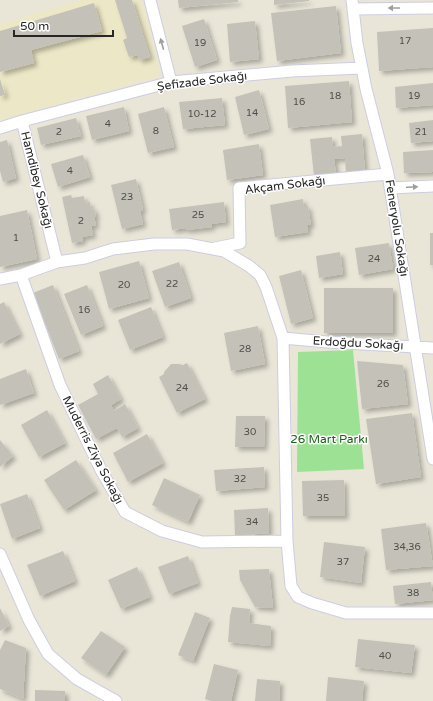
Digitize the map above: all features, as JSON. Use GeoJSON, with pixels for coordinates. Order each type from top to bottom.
{"type":"FeatureCollection","features":[{"type":"Feature","properties":{"kind":"street"},"geometry":{"type":"LineString","coordinates":[[150,0],[171,82]]}},
{"type":"Feature","properties":{"kind":"street"},"geometry":{"type":"LineString","coordinates":[[353,4],[433,8]]}},
{"type":"Feature","properties":{"kind":"street","name":"Feneryolu Sokağı"},"geometry":{"type":"LineString","coordinates":[[353,4],[357,43],[366,89],[388,174],[433,459]]}},
{"type":"Feature","properties":{"kind":"street","name":"Şefizade Sokağı"},"geometry":{"type":"LineString","coordinates":[[22,121],[171,82],[292,71],[362,68]]}},
{"type":"Feature","properties":{"kind":"street","name":"Hamdibey Sokağı"},"geometry":{"type":"LineString","coordinates":[[0,128],[22,121],[57,262]]}},
{"type":"Feature","properties":{"kind":"street","name":"Akçam Sokağı"},"geometry":{"type":"LineString","coordinates":[[211,248],[240,243],[239,188],[388,174]]}},
{"type":"Feature","properties":{"kind":"street"},"geometry":{"type":"LineString","coordinates":[[390,188],[433,186]]}},
{"type":"Feature","properties":{"kind":"street"},"geometry":{"type":"LineString","coordinates":[[0,279],[21,275],[57,262],[85,258],[113,249],[154,244],[187,244],[224,251],[249,266],[260,275],[266,287],[283,338],[287,541],[291,586],[298,597],[312,603],[346,613],[433,613]]}},
{"type":"Feature","properties":{"kind":"street","name":"Muderris Ziya Sokağı"},"geometry":{"type":"LineString","coordinates":[[21,275],[60,385],[101,470],[125,512],[162,531],[202,542],[287,541]]}},
{"type":"Feature","properties":{"kind":"street","name":"Erdoğdu Sokağı"},"geometry":{"type":"LineString","coordinates":[[283,338],[433,348]]}},
{"type":"Feature","properties":{"kind":"street"},"geometry":{"type":"LineString","coordinates":[[0,554],[29,620],[48,654],[77,679],[116,701]]}},
{"type":"Feature","properties":{"kind":"shaded area"},"geometry":{"type":"Polygon","coordinates":[[[81,0],[142,0],[161,76],[0,120],[0,24],[81,0]]]}},
{"type":"Feature","properties":{"kind":"green space","name":"26 Mart Parkı"},"geometry":{"type":"Polygon","coordinates":[[[353,350],[364,469],[297,472],[298,352],[353,350]]]}},
{"type":"Feature","properties":{"kind":"building"},"geometry":{"type":"Polygon","coordinates":[[[115,0],[132,0],[150,57],[139,60],[138,55],[129,57],[123,40],[127,38],[115,0]]]}},
{"type":"Feature","properties":{"kind":"building"},"geometry":{"type":"Polygon","coordinates":[[[178,0],[238,0],[238,2],[179,8],[178,0]]]}},
{"type":"Feature","properties":{"kind":"building"},"geometry":{"type":"Polygon","coordinates":[[[274,0],[309,0],[309,1],[274,5],[274,0]]]}},
{"type":"Feature","properties":{"kind":"building"},"geometry":{"type":"Polygon","coordinates":[[[94,3],[102,31],[31,50],[34,63],[0,72],[0,31],[94,3]]]}},
{"type":"Feature","properties":{"kind":"building"},"geometry":{"type":"Polygon","coordinates":[[[336,6],[341,53],[277,61],[271,13],[336,6]]]}},
{"type":"Feature","properties":{"kind":"building"},"geometry":{"type":"Polygon","coordinates":[[[204,19],[217,60],[195,67],[182,26],[204,19]]]}},
{"type":"Feature","properties":{"kind":"building"},"geometry":{"type":"Polygon","coordinates":[[[255,21],[259,59],[230,62],[227,24],[255,21]]]}},
{"type":"Feature","properties":{"kind":"building"},"geometry":{"type":"Polygon","coordinates":[[[433,28],[433,67],[379,71],[377,32],[433,28]]]}},
{"type":"Feature","properties":{"kind":"building"},"geometry":{"type":"Polygon","coordinates":[[[0,79],[5,95],[0,96],[0,79]]]}},
{"type":"Feature","properties":{"kind":"building"},"geometry":{"type":"Polygon","coordinates":[[[349,81],[352,122],[288,128],[285,86],[349,81]]]}},
{"type":"Feature","properties":{"kind":"building"},"geometry":{"type":"Polygon","coordinates":[[[433,83],[433,105],[396,108],[395,87],[433,83]]]}},
{"type":"Feature","properties":{"kind":"building"},"geometry":{"type":"Polygon","coordinates":[[[259,90],[269,129],[244,135],[235,97],[259,90]]]}},
{"type":"Feature","properties":{"kind":"building"},"geometry":{"type":"Polygon","coordinates":[[[222,98],[225,125],[183,129],[179,102],[222,98]]]}},
{"type":"Feature","properties":{"kind":"building"},"geometry":{"type":"Polygon","coordinates":[[[124,107],[129,131],[92,140],[86,116],[124,107]]]}},
{"type":"Feature","properties":{"kind":"building"},"geometry":{"type":"Polygon","coordinates":[[[164,107],[174,147],[148,153],[138,114],[164,107]]]}},
{"type":"Feature","properties":{"kind":"building"},"geometry":{"type":"Polygon","coordinates":[[[76,118],[81,136],[41,145],[37,128],[76,118]]]}},
{"type":"Feature","properties":{"kind":"building"},"geometry":{"type":"Polygon","coordinates":[[[433,120],[433,141],[411,143],[409,123],[433,120]]]}},
{"type":"Feature","properties":{"kind":"building"},"geometry":{"type":"Polygon","coordinates":[[[362,134],[365,172],[346,174],[345,158],[334,159],[336,174],[314,176],[310,139],[332,137],[333,147],[342,146],[341,136],[362,134]]]}},
{"type":"Feature","properties":{"kind":"building"},"geometry":{"type":"Polygon","coordinates":[[[7,140],[16,178],[3,182],[0,171],[0,142],[7,140]]]}},
{"type":"Feature","properties":{"kind":"building"},"geometry":{"type":"Polygon","coordinates":[[[259,144],[263,175],[227,180],[223,150],[259,144]]]}},
{"type":"Feature","properties":{"kind":"building"},"geometry":{"type":"Polygon","coordinates":[[[433,150],[433,172],[404,173],[403,152],[433,150]]]}},
{"type":"Feature","properties":{"kind":"building"},"geometry":{"type":"Polygon","coordinates":[[[83,155],[90,177],[58,187],[51,164],[83,155]]]}},
{"type":"Feature","properties":{"kind":"building"},"geometry":{"type":"Polygon","coordinates":[[[136,179],[143,210],[140,211],[143,224],[122,229],[111,185],[136,179]]]}},
{"type":"Feature","properties":{"kind":"building"},"geometry":{"type":"Polygon","coordinates":[[[71,195],[72,198],[84,196],[85,203],[90,202],[91,209],[94,208],[96,217],[94,217],[96,225],[91,226],[93,235],[82,237],[83,241],[72,243],[62,197],[71,195]]]}},
{"type":"Feature","properties":{"kind":"building"},"geometry":{"type":"Polygon","coordinates":[[[303,199],[304,206],[308,206],[311,225],[307,225],[308,232],[275,237],[270,205],[303,199]]]}},
{"type":"Feature","properties":{"kind":"building"},"geometry":{"type":"Polygon","coordinates":[[[224,202],[226,222],[211,224],[212,227],[172,230],[169,209],[224,202]]]}},
{"type":"Feature","properties":{"kind":"building"},"geometry":{"type":"Polygon","coordinates":[[[27,210],[37,259],[0,267],[0,216],[27,210]]]}},
{"type":"Feature","properties":{"kind":"building"},"geometry":{"type":"Polygon","coordinates":[[[430,233],[433,233],[433,265],[430,265],[430,233]]]}},
{"type":"Feature","properties":{"kind":"building"},"geometry":{"type":"Polygon","coordinates":[[[389,243],[393,269],[359,275],[355,248],[389,243]]]}},
{"type":"Feature","properties":{"kind":"building"},"geometry":{"type":"Polygon","coordinates":[[[340,252],[343,274],[319,278],[316,256],[340,252]]]}},
{"type":"Feature","properties":{"kind":"building"},"geometry":{"type":"Polygon","coordinates":[[[139,261],[149,298],[109,309],[99,272],[139,261]]]}},
{"type":"Feature","properties":{"kind":"building"},"geometry":{"type":"Polygon","coordinates":[[[179,262],[191,298],[165,307],[152,271],[179,262]]]}},
{"type":"Feature","properties":{"kind":"building"},"geometry":{"type":"Polygon","coordinates":[[[301,270],[313,318],[291,324],[279,276],[301,270]]]}},
{"type":"Feature","properties":{"kind":"building"},"geometry":{"type":"Polygon","coordinates":[[[53,285],[79,351],[59,359],[33,293],[53,285]]]}},
{"type":"Feature","properties":{"kind":"building"},"geometry":{"type":"Polygon","coordinates":[[[87,285],[103,326],[81,335],[64,294],[87,285]]]}},
{"type":"Feature","properties":{"kind":"building"},"geometry":{"type":"Polygon","coordinates":[[[324,288],[393,288],[393,333],[324,333],[324,288]]]}},
{"type":"Feature","properties":{"kind":"building"},"geometry":{"type":"Polygon","coordinates":[[[4,302],[20,334],[0,344],[0,304],[4,302]]]}},
{"type":"Feature","properties":{"kind":"building"},"geometry":{"type":"Polygon","coordinates":[[[151,307],[163,337],[130,350],[118,320],[151,307]]]}},
{"type":"Feature","properties":{"kind":"building"},"geometry":{"type":"Polygon","coordinates":[[[258,326],[265,364],[231,371],[224,333],[258,326]]]}},
{"type":"Feature","properties":{"kind":"building"},"geometry":{"type":"Polygon","coordinates":[[[357,361],[403,365],[408,404],[362,409],[357,361]]]}},
{"type":"Feature","properties":{"kind":"building"},"geometry":{"type":"Polygon","coordinates":[[[187,363],[205,399],[177,413],[159,377],[164,374],[171,364],[183,365],[187,363]]]}},
{"type":"Feature","properties":{"kind":"building"},"geometry":{"type":"Polygon","coordinates":[[[26,369],[34,393],[0,405],[0,379],[26,369]]]}},
{"type":"Feature","properties":{"kind":"building"},"geometry":{"type":"Polygon","coordinates":[[[108,375],[121,399],[111,405],[114,411],[125,404],[138,428],[122,437],[117,428],[96,439],[78,405],[98,394],[93,384],[108,375]]]}},
{"type":"Feature","properties":{"kind":"building"},"geometry":{"type":"Polygon","coordinates":[[[47,410],[65,443],[39,457],[21,425],[47,410]]]}},
{"type":"Feature","properties":{"kind":"building"},"geometry":{"type":"Polygon","coordinates":[[[412,413],[421,477],[376,484],[366,419],[412,413]]]}},
{"type":"Feature","properties":{"kind":"building"},"geometry":{"type":"Polygon","coordinates":[[[236,416],[265,416],[264,447],[235,447],[236,416]]]}},
{"type":"Feature","properties":{"kind":"building"},"geometry":{"type":"Polygon","coordinates":[[[147,434],[163,463],[128,482],[113,453],[147,434]]]}},
{"type":"Feature","properties":{"kind":"building"},"geometry":{"type":"Polygon","coordinates":[[[0,440],[13,456],[0,467],[0,440]]]}},
{"type":"Feature","properties":{"kind":"building"},"geometry":{"type":"Polygon","coordinates":[[[76,460],[96,490],[64,510],[44,480],[76,460]]]}},
{"type":"Feature","properties":{"kind":"building"},"geometry":{"type":"Polygon","coordinates":[[[264,467],[265,487],[216,491],[214,470],[264,467]]]}},
{"type":"Feature","properties":{"kind":"building"},"geometry":{"type":"Polygon","coordinates":[[[164,478],[200,495],[188,522],[152,505],[164,478]]]}},
{"type":"Feature","properties":{"kind":"building"},"geometry":{"type":"Polygon","coordinates":[[[344,480],[345,516],[303,516],[302,481],[344,480]]]}},
{"type":"Feature","properties":{"kind":"building"},"geometry":{"type":"Polygon","coordinates":[[[27,494],[40,528],[12,539],[0,504],[27,494]]]}},
{"type":"Feature","properties":{"kind":"building"},"geometry":{"type":"Polygon","coordinates":[[[268,508],[269,533],[235,536],[234,510],[268,508]]]}},
{"type":"Feature","properties":{"kind":"building"},"geometry":{"type":"Polygon","coordinates":[[[426,523],[433,566],[386,570],[381,529],[426,523]]]}},
{"type":"Feature","properties":{"kind":"building"},"geometry":{"type":"Polygon","coordinates":[[[324,542],[365,547],[361,583],[320,577],[324,542]]]}},
{"type":"Feature","properties":{"kind":"building"},"geometry":{"type":"Polygon","coordinates":[[[63,551],[75,581],[40,596],[27,565],[63,551]]]}},
{"type":"Feature","properties":{"kind":"building"},"geometry":{"type":"Polygon","coordinates":[[[188,556],[198,583],[169,594],[158,567],[188,556]]]}},
{"type":"Feature","properties":{"kind":"building"},"geometry":{"type":"Polygon","coordinates":[[[137,567],[150,597],[121,609],[108,580],[137,567]]]}},
{"type":"Feature","properties":{"kind":"building"},"geometry":{"type":"Polygon","coordinates":[[[269,569],[273,608],[255,607],[240,580],[239,570],[269,569]]]}},
{"type":"Feature","properties":{"kind":"building"},"geometry":{"type":"Polygon","coordinates":[[[431,582],[433,600],[395,604],[393,586],[431,582]]]}},
{"type":"Feature","properties":{"kind":"building"},"geometry":{"type":"Polygon","coordinates":[[[232,607],[250,609],[249,623],[271,626],[270,646],[228,642],[232,607]]]}},
{"type":"Feature","properties":{"kind":"building"},"geometry":{"type":"Polygon","coordinates":[[[0,608],[9,626],[0,631],[0,608]]]}},
{"type":"Feature","properties":{"kind":"building"},"geometry":{"type":"Polygon","coordinates":[[[195,612],[210,618],[193,661],[178,655],[195,612]]]}},
{"type":"Feature","properties":{"kind":"building"},"geometry":{"type":"Polygon","coordinates":[[[101,631],[125,647],[106,675],[81,658],[101,631]]]}},
{"type":"Feature","properties":{"kind":"building"},"geometry":{"type":"Polygon","coordinates":[[[358,639],[415,645],[411,673],[355,667],[358,639]]]}},
{"type":"Feature","properties":{"kind":"building"},"geometry":{"type":"Polygon","coordinates":[[[5,640],[26,648],[23,699],[0,689],[0,650],[5,640]]]}},
{"type":"Feature","properties":{"kind":"building"},"geometry":{"type":"Polygon","coordinates":[[[214,664],[238,670],[231,701],[212,701],[205,699],[214,664]]]}},
{"type":"Feature","properties":{"kind":"building"},"geometry":{"type":"Polygon","coordinates":[[[328,677],[364,681],[362,701],[326,701],[328,677]]]}},
{"type":"Feature","properties":{"kind":"building"},"geometry":{"type":"Polygon","coordinates":[[[257,679],[280,681],[279,701],[255,701],[257,679]]]}},
{"type":"Feature","properties":{"kind":"building"},"geometry":{"type":"Polygon","coordinates":[[[35,690],[65,691],[65,701],[35,701],[35,690]]]}}]}
